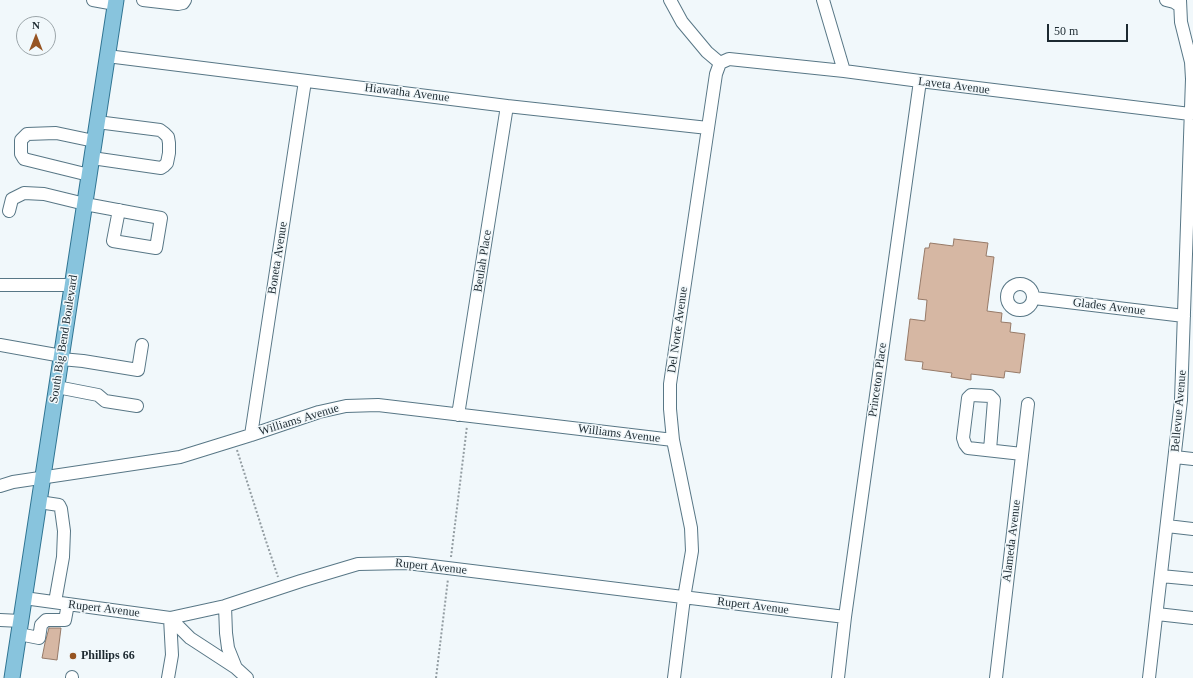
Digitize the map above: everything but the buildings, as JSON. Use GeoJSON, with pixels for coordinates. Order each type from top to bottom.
{"type":"FeatureCollection","features":[{"type":"Feature","properties":{"kind":"main road","name":"South Big Bend Boulevard"},"geometry":{"type":"LineString","coordinates":[[12,678],[62,358],[106,56],[116,2]]}},
{"type":"Feature","properties":{"kind":"street"},"geometry":{"type":"LineString","coordinates":[[93,0],[116,2]]}},
{"type":"Feature","properties":{"kind":"street"},"geometry":{"type":"LineString","coordinates":[[143,0],[178,4],[183,3],[184,0]]}},
{"type":"Feature","properties":{"kind":"street"},"geometry":{"type":"LineString","coordinates":[[670,0],[682,22],[707,52],[720,63]]}},
{"type":"Feature","properties":{"kind":"street"},"geometry":{"type":"LineString","coordinates":[[823,0],[844,71]]}},
{"type":"Feature","properties":{"kind":"street"},"geometry":{"type":"LineString","coordinates":[[1166,0],[1180,3]]}},
{"type":"Feature","properties":{"kind":"street","name":"Bellevue Avenue"},"geometry":{"type":"LineString","coordinates":[[1149,678],[1181,400],[1184,316],[1189,287],[1190,114],[1192,79],[1188,46],[1181,22],[1180,3]]}},
{"type":"Feature","properties":{"kind":"street","name":"Hiawatha Avenue"},"geometry":{"type":"LineString","coordinates":[[106,56],[507,106],[708,128]]}},
{"type":"Feature","properties":{"kind":"street","name":"Laveta Avenue"},"geometry":{"type":"LineString","coordinates":[[720,63],[729,59],[844,71],[1190,114]]}},
{"type":"Feature","properties":{"kind":"street","name":"Del Norte Avenue"},"geometry":{"type":"LineString","coordinates":[[674,678],[684,598],[692,551],[691,528],[673,440],[670,409],[670,384],[716,74],[720,63]]}},
{"type":"Feature","properties":{"kind":"street","name":"Boneta Avenue"},"geometry":{"type":"LineString","coordinates":[[251,435],[305,81]]}},
{"type":"Feature","properties":{"kind":"street","name":"Princeton Place"},"geometry":{"type":"LineString","coordinates":[[838,678],[845,617],[920,81]]}},
{"type":"Feature","properties":{"kind":"street","name":"Beulah Place"},"geometry":{"type":"LineString","coordinates":[[463,416],[507,106]]}},
{"type":"Feature","properties":{"kind":"street"},"geometry":{"type":"LineString","coordinates":[[92,158],[161,168],[167,163],[169,153],[168,137],[160,130],[97,122]]}},
{"type":"Feature","properties":{"kind":"street"},"geometry":{"type":"LineString","coordinates":[[89,175],[24,159],[21,154],[21,140],[27,134],[56,134],[94,141]]}},
{"type":"Feature","properties":{"kind":"street"},"geometry":{"type":"LineString","coordinates":[[9,211],[12,199],[24,193],[44,194],[85,204],[119,210]]}},
{"type":"Feature","properties":{"kind":"street"},"geometry":{"type":"LineString","coordinates":[[0,285],[73,285]]}},
{"type":"Feature","properties":{"kind":"street","name":"Glades Avenue"},"geometry":{"type":"LineString","coordinates":[[1034,298],[1184,316]]}},
{"type":"Feature","properties":{"kind":"street"},"geometry":{"type":"LineString","coordinates":[[0,345],[62,358],[138,370],[142,345]]}},
{"type":"Feature","properties":{"kind":"street"},"geometry":{"type":"LineString","coordinates":[[57,387],[98,395],[105,401],[138,406]]}},
{"type":"Feature","properties":{"kind":"street"},"geometry":{"type":"LineString","coordinates":[[990,450],[994,400],[990,396],[971,395],[968,398],[963,438],[968,448],[1022,454]]}},
{"type":"Feature","properties":{"kind":"street","name":"Alameda Avenue"},"geometry":{"type":"LineString","coordinates":[[996,678],[1028,404]]}},
{"type":"Feature","properties":{"kind":"street","name":"Williams Avenue"},"geometry":{"type":"LineString","coordinates":[[0,486],[13,482],[180,457],[319,412],[346,406],[378,405],[673,440]]}},
{"type":"Feature","properties":{"kind":"street"},"geometry":{"type":"LineString","coordinates":[[1175,457],[1193,459]]}},
{"type":"Feature","properties":{"kind":"street"},"geometry":{"type":"LineString","coordinates":[[39,502],[59,505],[61,509],[64,532],[63,557],[54,602]]}},
{"type":"Feature","properties":{"kind":"street"},"geometry":{"type":"LineString","coordinates":[[1167,526],[1193,529]]}},
{"type":"Feature","properties":{"kind":"street","name":"Rupert Avenue"},"geometry":{"type":"LineString","coordinates":[[24,598],[170,618],[225,606],[315,576],[358,564],[407,563],[845,617]]}},
{"type":"Feature","properties":{"kind":"street"},"geometry":{"type":"LineString","coordinates":[[1161,576],[1193,579]]}},
{"type":"Feature","properties":{"kind":"street"},"geometry":{"type":"LineString","coordinates":[[0,620],[20,627],[38,638],[41,625],[46,620],[65,620],[68,604]]}},
{"type":"Feature","properties":{"kind":"street"},"geometry":{"type":"LineString","coordinates":[[225,606],[228,648],[236,668]]}},
{"type":"Feature","properties":{"kind":"street"},"geometry":{"type":"LineString","coordinates":[[1157,614],[1193,618]]}},
{"type":"Feature","properties":{"kind":"street"},"geometry":{"type":"LineString","coordinates":[[170,618],[190,638],[236,668],[247,678]]}},
{"type":"Feature","properties":{"kind":"street"},"geometry":{"type":"LineString","coordinates":[[168,678],[172,655],[170,618]]}},
{"type":"Feature","properties":{"kind":"path"},"geometry":{"type":"LineString","coordinates":[[436,678],[449,568],[463,416]]}},
{"type":"Feature","properties":{"kind":"path"},"geometry":{"type":"LineString","coordinates":[[237,439],[237,452],[282,588]]}},
{"type":"Feature","properties":{"kind":"place","name":"Phillips 66"},"geometry":{"type":"Point","coordinates":[73,656]}}]}
